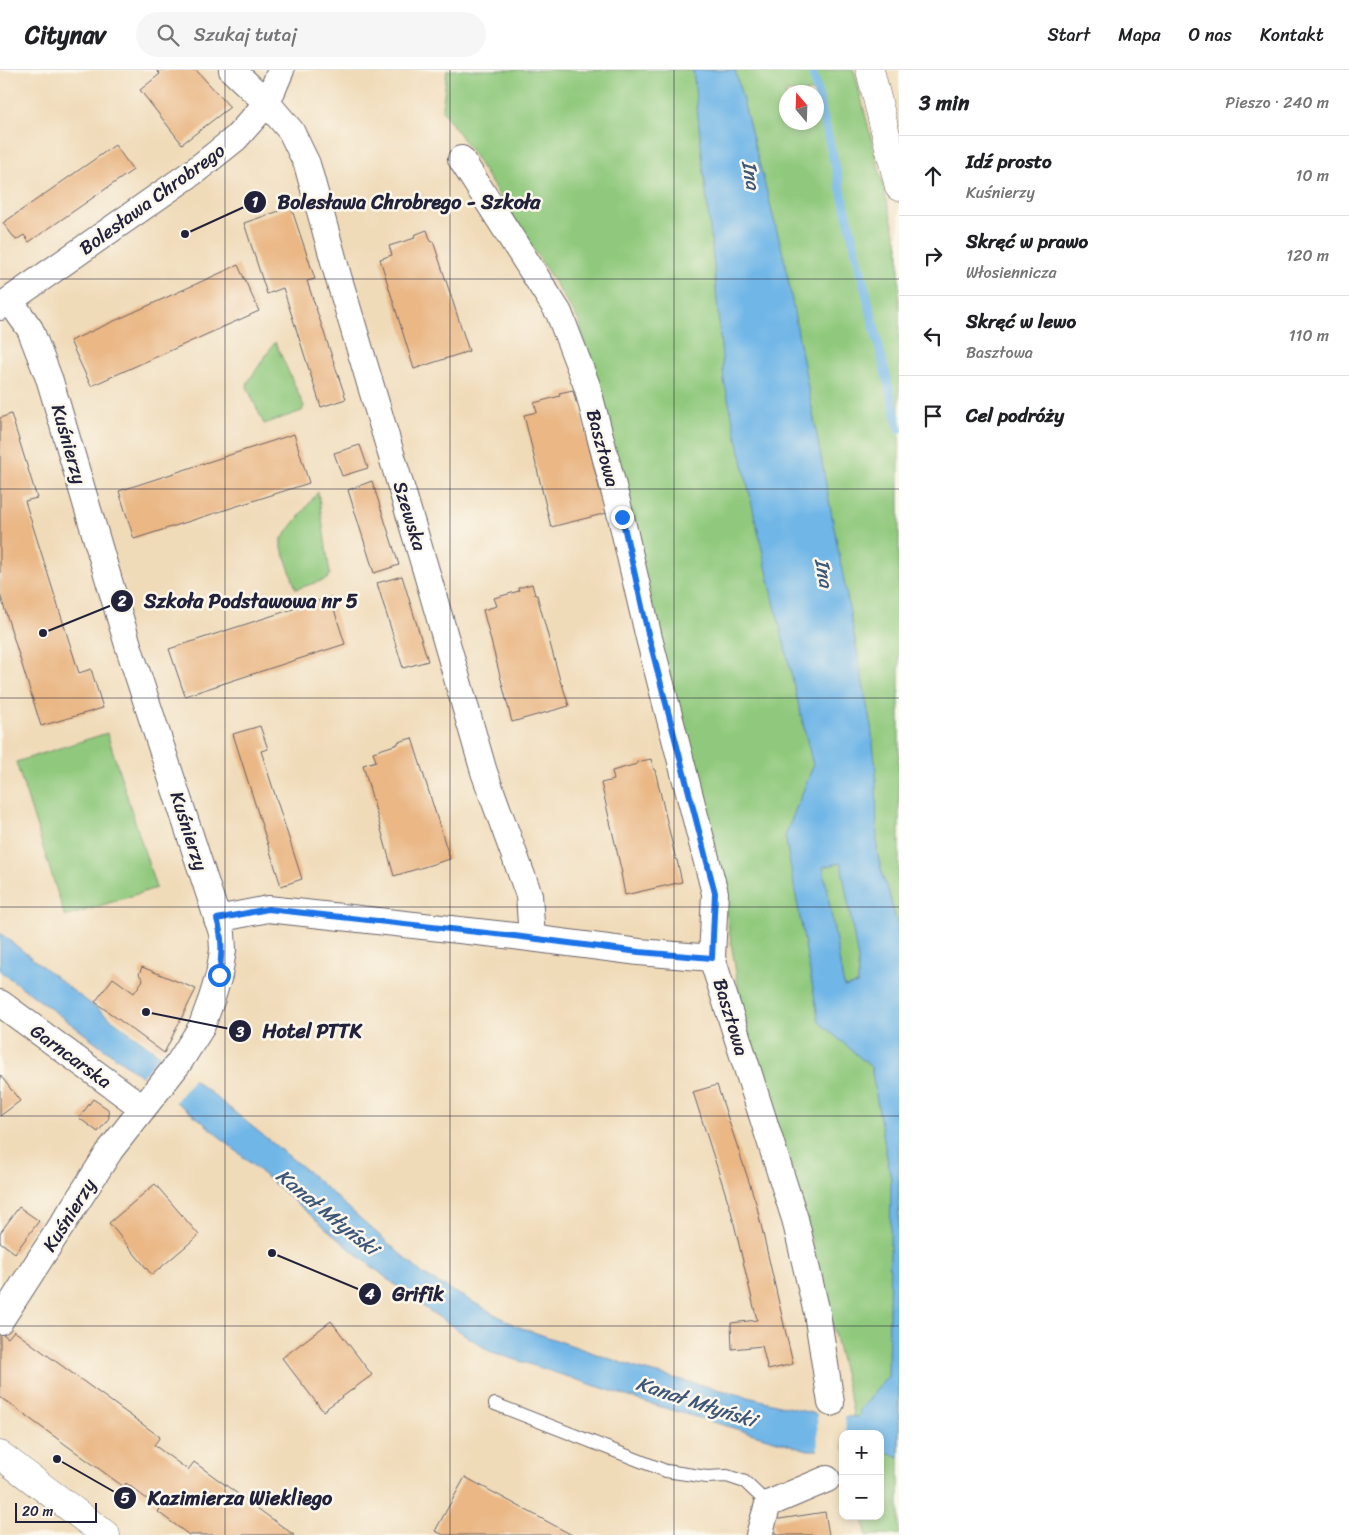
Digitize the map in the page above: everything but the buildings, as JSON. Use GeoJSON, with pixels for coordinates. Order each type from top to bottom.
{"type":"FeatureCollection","features":[{"type":"Feature","properties":{"kind":"street","name":"Szewska"},"geometry":{"type":"LineString","coordinates":[[232,70],[267,102],[292,131],[307,164],[338,276],[484,772],[529,895],[532,938]]}},
{"type":"Feature","properties":{"kind":"street","name":"Bolesława Chrobrego"},"geometry":{"type":"LineString","coordinates":[[5,304],[196,170],[236,138],[267,102],[281,70]]}},
{"type":"Feature","properties":{"kind":"street"},"geometry":{"type":"LineString","coordinates":[[870,70],[899,187]]}},
{"type":"Feature","properties":{"kind":"street","name":"Basztowa"},"geometry":{"type":"LineString","coordinates":[[462,159],[558,312],[587,386],[622,517],[649,638],[715,893],[712,958],[794,1219],[817,1312],[831,1403]]}},
{"type":"Feature","properties":{"kind":"street","name":"Kuśnierzy"},"geometry":{"type":"LineString","coordinates":[[0,1321],[111,1149],[178,1064],[201,1028],[219,975],[223,950],[222,933],[128,645],[50,381],[30,329],[5,304]]}},
{"type":"Feature","properties":{"kind":"street"},"geometry":{"type":"LineString","coordinates":[[217,919],[268,909],[532,938],[639,952],[712,958]]}},
{"type":"Feature","properties":{"kind":"street","name":"Garncarska"},"geometry":{"type":"LineString","coordinates":[[0,1003],[147,1102]]}},
{"type":"Feature","properties":{"kind":"street"},"geometry":{"type":"LineString","coordinates":[[0,1454],[106,1535]]}},
{"type":"Feature","properties":{"kind":"street"},"geometry":{"type":"LineString","coordinates":[[759,1535],[768,1504],[827,1479]]}},
{"type":"Feature","properties":{"kind":"lane"},"geometry":{"type":"LineString","coordinates":[[495,1404],[666,1471],[707,1477],[727,1476],[745,1482],[768,1504]]}},
{"type":"Feature","properties":{"kind":"green space"},"geometry":{"type":"Polygon","coordinates":[[[447,70],[854,70],[899,249],[899,1535],[866,1535],[864,1520],[884,1520],[884,1430],[855,1430],[851,1402],[803,1206],[743,1016],[727,917],[579,321],[473,154],[442,110],[447,70]]]}},
{"type":"Feature","properties":{"kind":"green space"},"geometry":{"type":"Polygon","coordinates":[[[275,342],[304,406],[302,411],[264,424],[247,387],[248,382],[275,342]]]}},
{"type":"Feature","properties":{"kind":"green space"},"geometry":{"type":"Polygon","coordinates":[[[318,492],[330,574],[327,579],[296,589],[281,540],[318,492]]]}},
{"type":"Feature","properties":{"kind":"green space"},"geometry":{"type":"Polygon","coordinates":[[[107,733],[156,888],[65,917],[16,762],[107,733]]]}},
{"type":"Feature","properties":{"kind":"water"},"geometry":{"type":"Polygon","coordinates":[[[693,70],[735,70],[784,258],[871,726],[876,770],[877,852],[899,932],[899,1457],[884,1451],[884,1430],[839,1430],[839,1450],[808,1450],[648,1403],[489,1351],[418,1303],[350,1249],[199,1119],[0,971],[0,933],[76,993],[206,1089],[307,1171],[424,1275],[516,1326],[642,1370],[823,1416],[859,1417],[860,1410],[888,1376],[891,1180],[871,1067],[819,1022],[785,836],[813,766],[724,381],[693,70]],[[841,863],[823,867],[844,987],[858,984],[858,960],[841,863]]]}},
{"type":"Feature","properties":{"kind":"pier"},"geometry":{"type":"Polygon","coordinates":[[[161,1053],[194,1078],[174,1104],[140,1079],[161,1053]]]}},
{"type":"Feature","properties":{"kind":"pier"},"geometry":{"type":"Polygon","coordinates":[[[817,1412],[823,1414],[845,1414],[846,1430],[839,1430],[839,1452],[818,1452],[817,1412]]]}},
{"type":"Feature","properties":{"kind":"waterway"},"geometry":{"type":"LineString","coordinates":[[812,70],[899,429]]}},
{"type":"Feature","properties":{"kind":"place","name":"Bolesława Chrobrego - Szkoła"},"geometry":{"type":"Point","coordinates":[185,234]}},
{"type":"Feature","properties":{"kind":"place","name":"Szkoła Podstawowa nr 5"},"geometry":{"type":"Point","coordinates":[43,633]}},
{"type":"Feature","properties":{"kind":"place","name":"Hotel PTTK"},"geometry":{"type":"Point","coordinates":[146,1012]}},
{"type":"Feature","properties":{"kind":"place","name":"Grifik"},"geometry":{"type":"Point","coordinates":[272,1253]}},
{"type":"Feature","properties":{"kind":"place","name":"Kazimierza Wiekliego"},"geometry":{"type":"Point","coordinates":[57,1459]}},
{"type":"Feature","properties":{"kind":"route"},"geometry":{"type":"LineString","coordinates":[[219,975],[223,950],[222,933],[217,919],[268,909],[514,936],[639,952],[712,958],[715,893],[649,638],[622,517]]}},
{"type":"Feature","properties":{"kind":"water label","name":"Ina"},"geometry":{"type":"Point","coordinates":[751,175]}},
{"type":"Feature","properties":{"kind":"water label","name":"Ina"},"geometry":{"type":"Point","coordinates":[824,573]}},
{"type":"Feature","properties":{"kind":"water label","name":"Kanał Młyński"},"geometry":{"type":"Point","coordinates":[327,1212]}},
{"type":"Feature","properties":{"kind":"water label","name":"Kanał Młyński"},"geometry":{"type":"Point","coordinates":[696,1402]}}]}
